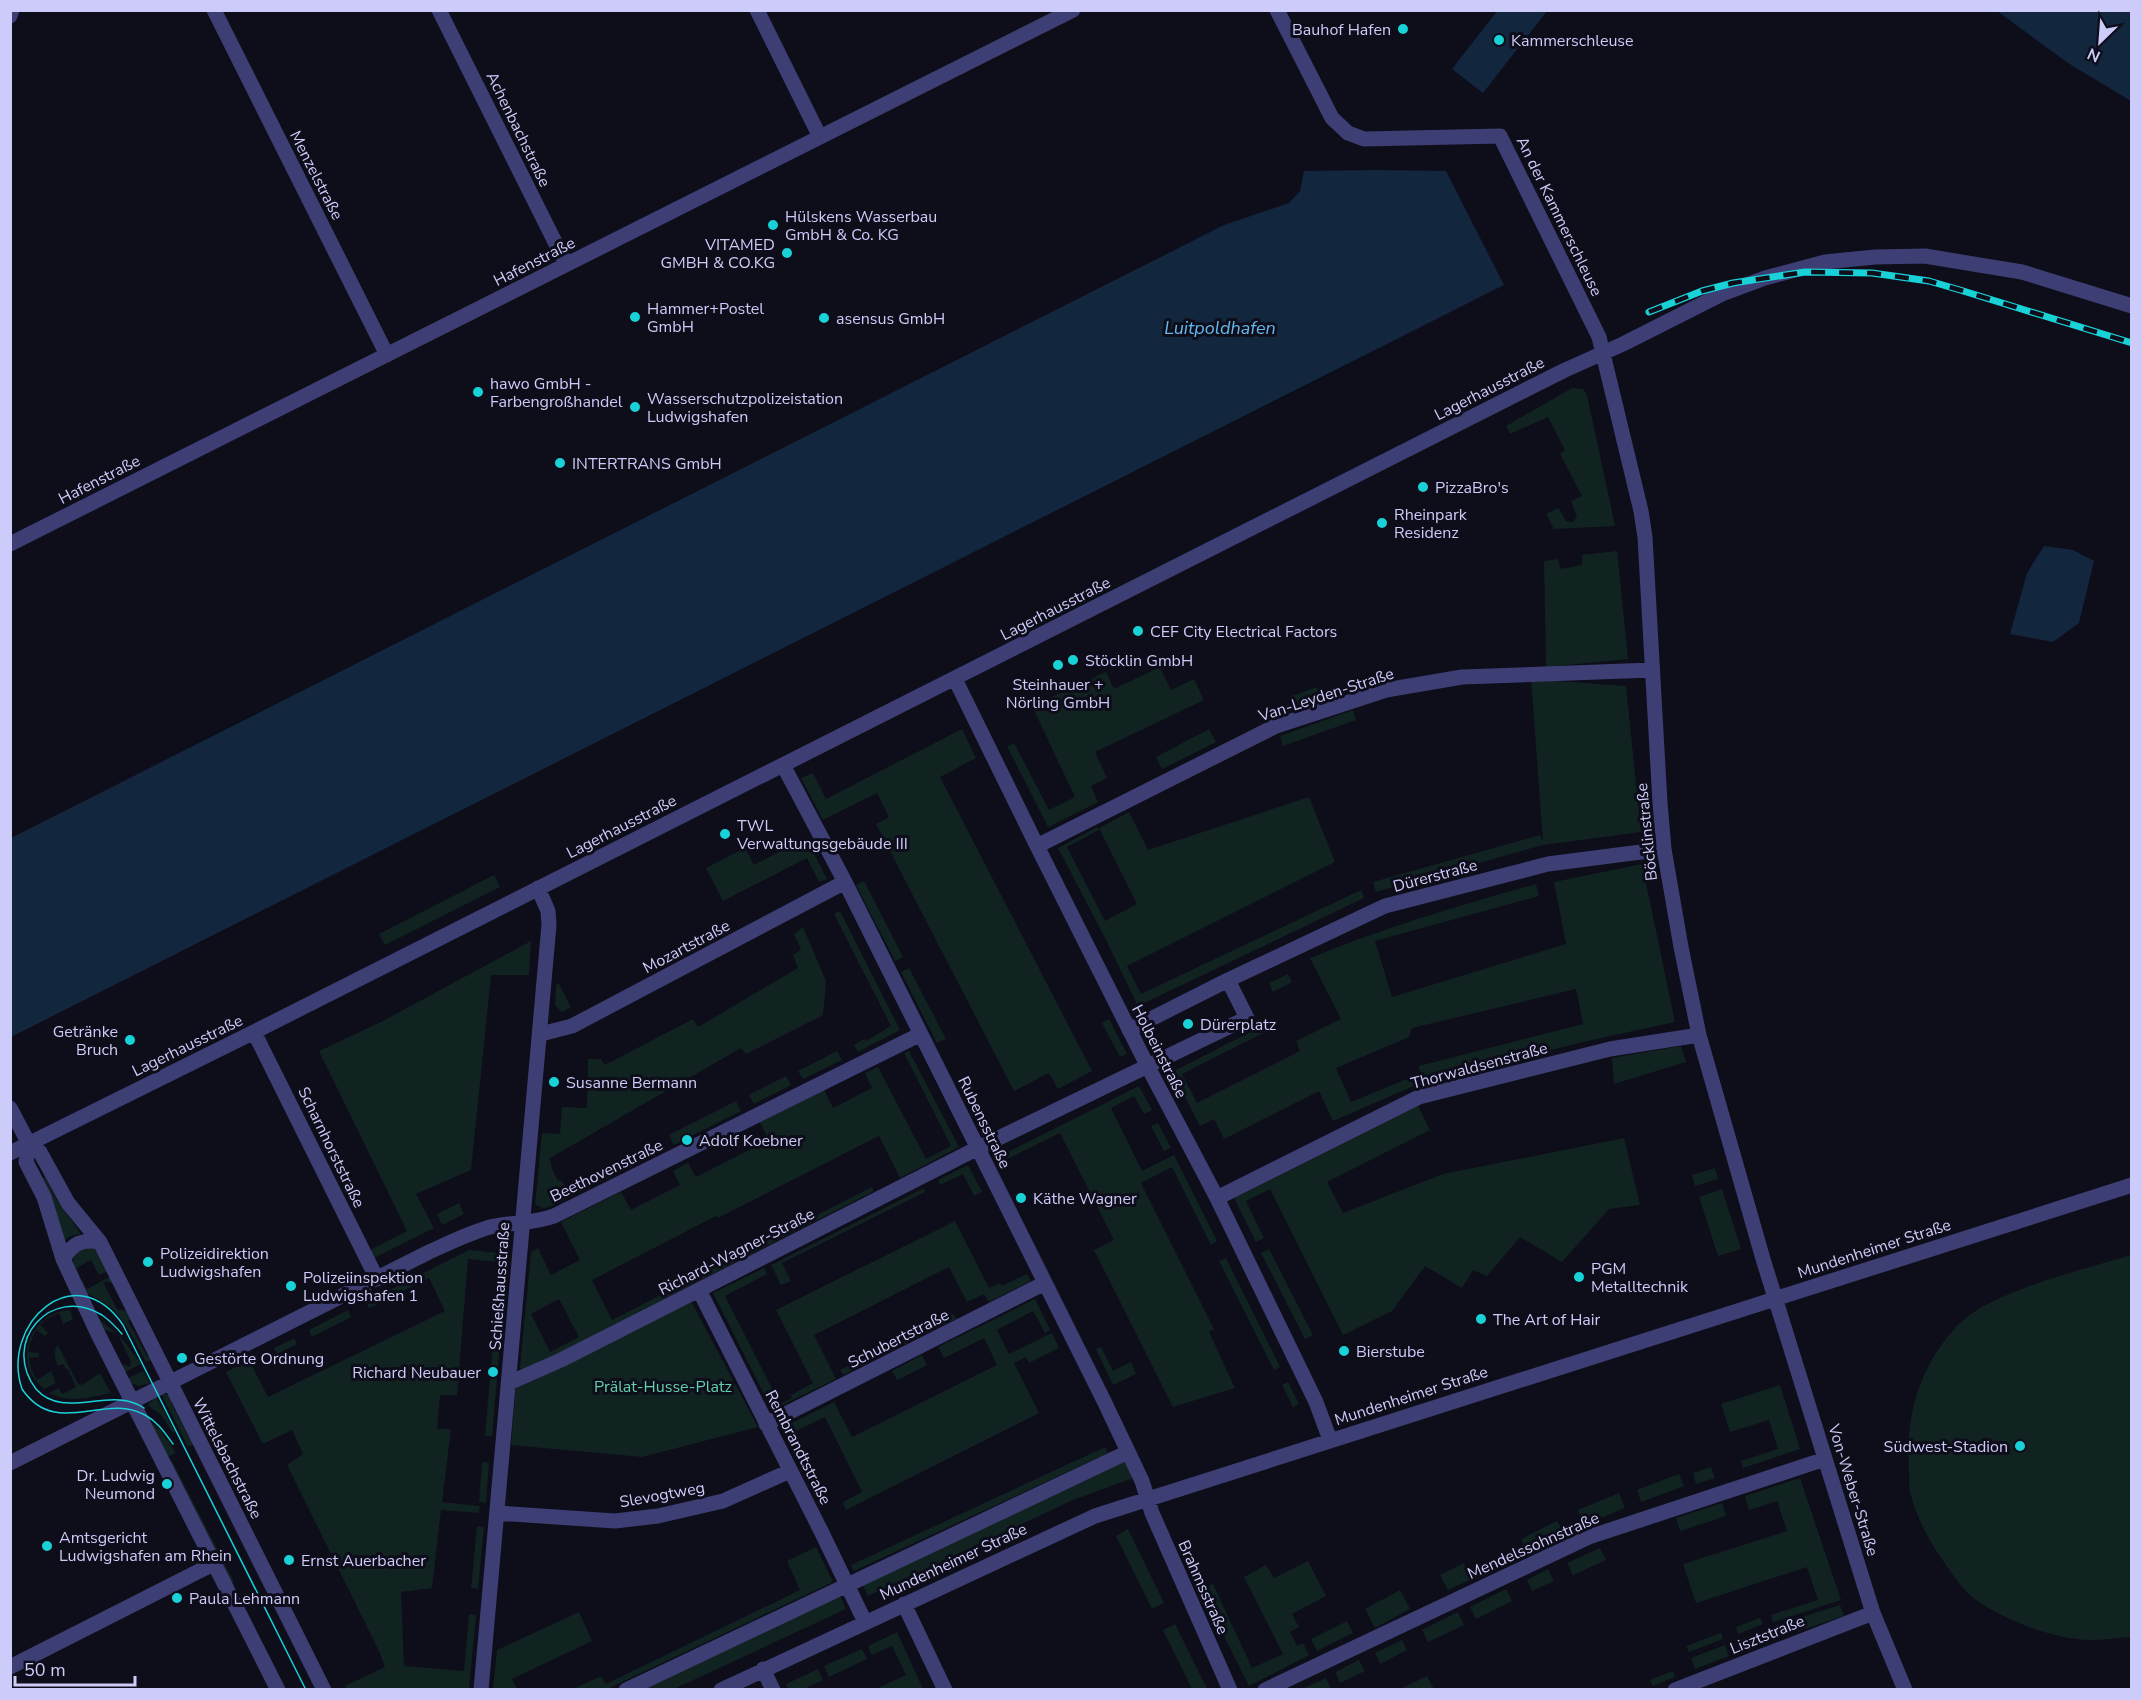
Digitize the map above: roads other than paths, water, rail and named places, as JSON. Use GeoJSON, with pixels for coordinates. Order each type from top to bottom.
{"type":"FeatureCollection","features":[{"type":"Feature","properties":{"kind":"street"},"geometry":{"type":"LineString","coordinates":[[10,16],[12,10]]}},
{"type":"Feature","properties":{"kind":"street","name":"Menzelstraße"},"geometry":{"type":"LineString","coordinates":[[214,10],[387,355]]}},
{"type":"Feature","properties":{"kind":"street","name":"Achenbachstraße"},"geometry":{"type":"LineString","coordinates":[[439,10],[566,264]]}},
{"type":"Feature","properties":{"kind":"street"},"geometry":{"type":"LineString","coordinates":[[757,10],[820,137]]}},
{"type":"Feature","properties":{"kind":"street","name":"Hafenstraße"},"geometry":{"type":"LineString","coordinates":[[10,544],[1073,10]]}},
{"type":"Feature","properties":{"kind":"street","name":"An der Kammerschleuse"},"geometry":{"type":"LineString","coordinates":[[1277,10],[1332,118],[1348,133],[1364,140],[1500,136],[1595,328],[1604,353]]}},
{"type":"Feature","properties":{"kind":"street","name":"Lagerhausstraße"},"geometry":{"type":"LineString","coordinates":[[10,1153],[956,679],[1563,371],[1722,294],[1796,269],[1825,262],[1924,256],[2022,272],[2132,306]]}},
{"type":"Feature","properties":{"kind":"street","name":"Böcklinstraße"},"geometry":{"type":"LineString","coordinates":[[1604,353],[1645,537],[1664,849],[1681,947],[1699,1035],[1775,1298]]}},
{"type":"Feature","properties":{"kind":"street","name":"Van-Leyden-Straße"},"geometry":{"type":"LineString","coordinates":[[1036,846],[1276,726],[1386,690],[1462,677],[1652,670]]}},
{"type":"Feature","properties":{"kind":"street","name":"Holbeinstraße"},"geometry":{"type":"LineString","coordinates":[[956,679],[1036,846],[1217,1198],[1316,1402],[1330,1440]]}},
{"type":"Feature","properties":{"kind":"street","name":"Rubensstraße"},"geometry":{"type":"LineString","coordinates":[[783,765],[845,882],[978,1148],[1128,1452],[1148,1498]]}},
{"type":"Feature","properties":{"kind":"street","name":"Dürerstraße"},"geometry":{"type":"LineString","coordinates":[[1129,1030],[1228,980],[1385,906],[1548,864],[1664,849]]}},
{"type":"Feature","properties":{"kind":"street","name":"Mozartstraße"},"geometry":{"type":"LineString","coordinates":[[541,1034],[572,1026],[845,882]]}},
{"type":"Feature","properties":{"kind":"street","name":"Schießhausstraße"},"geometry":{"type":"LineString","coordinates":[[482,1689],[549,925],[548,911],[538,888]]}},
{"type":"Feature","properties":{"kind":"street"},"geometry":{"type":"LineString","coordinates":[[978,1148],[1247,1018],[1228,980]]}},
{"type":"Feature","properties":{"kind":"street","name":"Scharnhorststraße"},"geometry":{"type":"LineString","coordinates":[[254,1032],[377,1279]]}},
{"type":"Feature","properties":{"kind":"street","name":"Beethovenstraße"},"geometry":{"type":"LineString","coordinates":[[10,1463],[465,1236],[491,1227],[542,1221],[554,1216],[921,1034]]}},
{"type":"Feature","properties":{"kind":"street","name":"Thorwaldsenstraße"},"geometry":{"type":"LineString","coordinates":[[1217,1198],[1419,1097],[1610,1049],[1699,1035]]}},
{"type":"Feature","properties":{"kind":"street"},"geometry":{"type":"LineString","coordinates":[[10,1108],[29,1144],[26,1162],[44,1197],[63,1259],[132,1402],[278,1689]]}},
{"type":"Feature","properties":{"kind":"street","name":"Wittelsbachstraße"},"geometry":{"type":"LineString","coordinates":[[29,1144],[40,1152],[68,1203],[100,1242],[324,1689]]}},
{"type":"Feature","properties":{"kind":"street","name":"Richard-Wagner-Straße"},"geometry":{"type":"LineString","coordinates":[[509,1383],[699,1290],[978,1148]]}},
{"type":"Feature","properties":{"kind":"street","name":"Mundenheimer Straße"},"geometry":{"type":"LineString","coordinates":[[721,1689],[1095,1516],[2132,1185]]}},
{"type":"Feature","properties":{"kind":"street"},"geometry":{"type":"LineString","coordinates":[[63,1259],[69,1249],[78,1243],[87,1240],[100,1242]]}},
{"type":"Feature","properties":{"kind":"street","name":"Schubertstraße"},"geometry":{"type":"LineString","coordinates":[[766,1424],[1045,1283]]}},
{"type":"Feature","properties":{"kind":"street","name":"Rembrandtstraße"},"geometry":{"type":"LineString","coordinates":[[699,1290],[865,1622]]}},
{"type":"Feature","properties":{"kind":"street","name":"Von-Weber-Straße"},"geometry":{"type":"LineString","coordinates":[[1775,1298],[1873,1612],[1905,1689]]}},
{"type":"Feature","properties":{"kind":"street","name":"Mundenheimer Straße"},"geometry":{"type":"LineString","coordinates":[[626,1689],[1128,1452]]}},
{"type":"Feature","properties":{"kind":"street","name":"Mendelssohnstraße"},"geometry":{"type":"LineString","coordinates":[[1265,1689],[1588,1538],[1825,1459]]}},
{"type":"Feature","properties":{"kind":"street","name":"Slevogtweg"},"geometry":{"type":"LineString","coordinates":[[497,1513],[615,1521],[658,1516],[723,1501],[790,1472]]}},
{"type":"Feature","properties":{"kind":"street","name":"Brahmsstraße"},"geometry":{"type":"LineString","coordinates":[[1148,1498],[1152,1513],[1230,1689]]}},
{"type":"Feature","properties":{"kind":"street"},"geometry":{"type":"LineString","coordinates":[[10,1667],[213,1564]]}},
{"type":"Feature","properties":{"kind":"street"},"geometry":{"type":"LineString","coordinates":[[904,1604],[945,1689]]}},
{"type":"Feature","properties":{"kind":"street","name":"Lisztstraße"},"geometry":{"type":"LineString","coordinates":[[1675,1689],[1873,1612]]}},
{"type":"Feature","properties":{"kind":"street"},"geometry":{"type":"LineString","coordinates":[[763,1669],[773,1689]]}},
{"type":"Feature","properties":{"kind":"water","name":"Kammerschleuse"},"geometry":{"type":"Polygon","coordinates":[[[1497,11],[1547,11],[1483,93],[1452,69],[1497,11]]]}},
{"type":"Feature","properties":{"kind":"water"},"geometry":{"type":"Polygon","coordinates":[[[1997,11],[2131,11],[2131,101],[2068,63],[1997,11]]]}},
{"type":"Feature","properties":{"kind":"water","name":"Luitpoldhafen"},"geometry":{"type":"Polygon","coordinates":[[[1304,171],[1446,171],[1504,285],[11,1037],[11,838],[1224,225],[1289,203],[1300,191],[1304,171]]]}},
{"type":"Feature","properties":{"kind":"water"},"geometry":{"type":"Polygon","coordinates":[[[2044,546],[2073,550],[2094,561],[2079,623],[2053,642],[2010,634],[2027,573],[2044,546]]]}},
{"type":"Feature","properties":{"kind":"tram line"},"geometry":{"type":"LineString","coordinates":[[173,1444],[154,1421],[129,1409],[113,1408],[65,1413],[50,1411],[35,1404],[22,1389],[18,1365],[22,1342],[32,1322],[46,1306],[64,1297],[84,1296],[104,1305],[123,1325],[306,1690]]}},
{"type":"Feature","properties":{"kind":"tram line"},"geometry":{"type":"LineString","coordinates":[[122,1334],[102,1315],[83,1307],[65,1307],[49,1312],[36,1323],[28,1337],[24,1353],[26,1371],[36,1389],[47,1398],[74,1403],[117,1400],[131,1402],[144,1408]]}},
{"type":"Feature","properties":{"kind":"railway"},"geometry":{"type":"LineString","coordinates":[[1649,312],[1702,291],[1733,283],[1805,272],[1872,273],[1929,281],[2132,343]]}},
{"type":"Feature","properties":{"kind":"place","name":"Bauhof Hafen"},"geometry":{"type":"Point","coordinates":[1403,29]}},
{"type":"Feature","properties":{"kind":"place","name":"Kammerschleuse"},"geometry":{"type":"Point","coordinates":[1499,40]}},
{"type":"Feature","properties":{"kind":"place","name":"Hülskens Wasserbau GmbH & Co. KG"},"geometry":{"type":"Point","coordinates":[773,225]}},
{"type":"Feature","properties":{"kind":"place","name":"VITAMED GMBH & CO.KG"},"geometry":{"type":"Point","coordinates":[787,253]}},
{"type":"Feature","properties":{"kind":"place","name":"Hammer+Postel GmbH"},"geometry":{"type":"Point","coordinates":[635,317]}},
{"type":"Feature","properties":{"kind":"place","name":"asensus GmbH"},"geometry":{"type":"Point","coordinates":[824,318]}},
{"type":"Feature","properties":{"kind":"place","name":"hawo GmbH - Farbengroßhandel"},"geometry":{"type":"Point","coordinates":[478,392]}},
{"type":"Feature","properties":{"kind":"place","name":"Wasserschutzpolizeistation Ludwigshafen"},"geometry":{"type":"Point","coordinates":[635,407]}},
{"type":"Feature","properties":{"kind":"place","name":"INTERTRANS GmbH"},"geometry":{"type":"Point","coordinates":[560,463]}},
{"type":"Feature","properties":{"kind":"place","name":"PizzaBro's"},"geometry":{"type":"Point","coordinates":[1423,487]}},
{"type":"Feature","properties":{"kind":"place","name":"Rheinpark Residenz"},"geometry":{"type":"Point","coordinates":[1382,523]}},
{"type":"Feature","properties":{"kind":"place","name":"CEF City Electrical Factors"},"geometry":{"type":"Point","coordinates":[1138,631]}},
{"type":"Feature","properties":{"kind":"place","name":"Stöcklin GmbH"},"geometry":{"type":"Point","coordinates":[1073,660]}},
{"type":"Feature","properties":{"kind":"place","name":"Steinhauer + Nörling GmbH"},"geometry":{"type":"Point","coordinates":[1058,665]}},
{"type":"Feature","properties":{"kind":"place","name":"TWL Verwaltungsgebäude III"},"geometry":{"type":"Point","coordinates":[725,834]}},
{"type":"Feature","properties":{"kind":"place","name":"Dürerplatz"},"geometry":{"type":"Point","coordinates":[1188,1024]}},
{"type":"Feature","properties":{"kind":"place","name":"Getränke Bruch"},"geometry":{"type":"Point","coordinates":[130,1040]}},
{"type":"Feature","properties":{"kind":"place","name":"Susanne Bermann"},"geometry":{"type":"Point","coordinates":[554,1082]}},
{"type":"Feature","properties":{"kind":"place","name":"Adolf Koebner"},"geometry":{"type":"Point","coordinates":[687,1140]}},
{"type":"Feature","properties":{"kind":"place","name":"Käthe Wagner"},"geometry":{"type":"Point","coordinates":[1021,1198]}},
{"type":"Feature","properties":{"kind":"place","name":"Polizeidirektion Ludwigshafen"},"geometry":{"type":"Point","coordinates":[148,1262]}},
{"type":"Feature","properties":{"kind":"place","name":"PGM Metalltechnik"},"geometry":{"type":"Point","coordinates":[1579,1277]}},
{"type":"Feature","properties":{"kind":"place","name":"Polizeiinspektion Ludwigshafen 1"},"geometry":{"type":"Point","coordinates":[291,1286]}},
{"type":"Feature","properties":{"kind":"place","name":"The Art of Hair"},"geometry":{"type":"Point","coordinates":[1481,1319]}},
{"type":"Feature","properties":{"kind":"place","name":"Bierstube"},"geometry":{"type":"Point","coordinates":[1344,1351]}},
{"type":"Feature","properties":{"kind":"place","name":"Gestörte Ordnung"},"geometry":{"type":"Point","coordinates":[182,1358]}},
{"type":"Feature","properties":{"kind":"place","name":"Richard Neubauer"},"geometry":{"type":"Point","coordinates":[493,1372]}},
{"type":"Feature","properties":{"kind":"place","name":"Südwest-Stadion"},"geometry":{"type":"Point","coordinates":[2020,1446]}},
{"type":"Feature","properties":{"kind":"place","name":"Dr. Ludwig Neumond"},"geometry":{"type":"Point","coordinates":[167,1484]}},
{"type":"Feature","properties":{"kind":"place","name":"Amtsgericht Ludwigshafen am Rhein"},"geometry":{"type":"Point","coordinates":[47,1546]}},
{"type":"Feature","properties":{"kind":"place","name":"Ernst Auerbacher"},"geometry":{"type":"Point","coordinates":[289,1560]}},
{"type":"Feature","properties":{"kind":"place","name":"Paula Lehmann"},"geometry":{"type":"Point","coordinates":[177,1598]}},
{"type":"Feature","properties":{"kind":"park label","name":"Prälat-Husse-Platz"},"geometry":{"type":"Point","coordinates":[663,1386]}}]}
